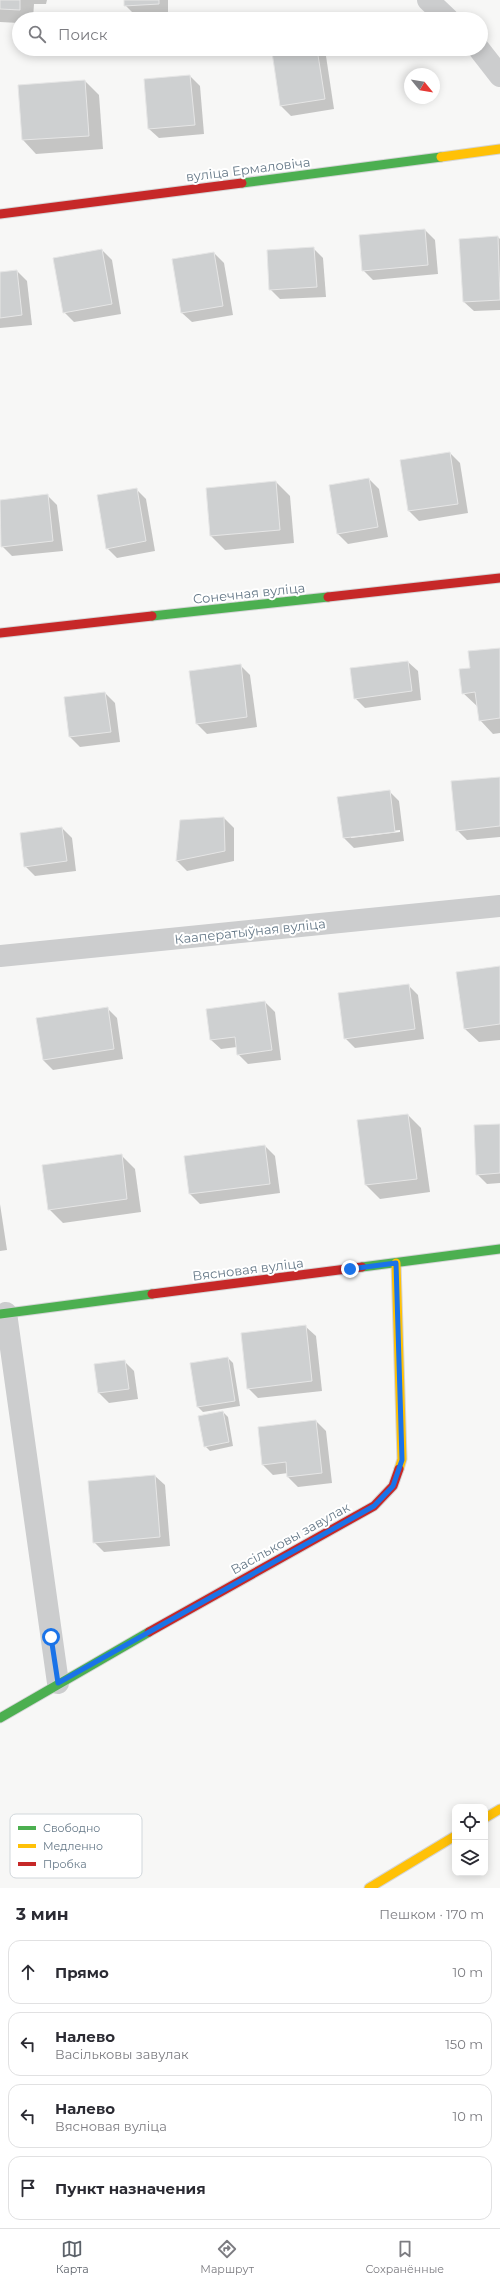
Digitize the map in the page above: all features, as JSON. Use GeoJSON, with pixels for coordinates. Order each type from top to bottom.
{"type":"FeatureCollection","features":[{"type":"Feature","properties":{"kind":"street"},"geometry":{"type":"LineString","coordinates":[[428,0],[441,12]]}},
{"type":"Feature","properties":{"kind":"street"},"geometry":{"type":"LineString","coordinates":[[484,56],[500,76]]}},
{"type":"Feature","properties":{"kind":"street","name":"вуліца Ермаловіча"},"geometry":{"type":"LineString","coordinates":[[0,214],[500,149]]}},
{"type":"Feature","properties":{"kind":"street","name":"Сонечная вуліца"},"geometry":{"type":"LineString","coordinates":[[0,633],[500,578]]}},
{"type":"Feature","properties":{"kind":"street","name":"Кааператыўная вуліца"},"geometry":{"type":"LineString","coordinates":[[0,956],[500,906]]}},
{"type":"Feature","properties":{"kind":"street","name":"Вясновая вуліца"},"geometry":{"type":"LineString","coordinates":[[3,1314],[500,1249]]}},
{"type":"Feature","properties":{"kind":"street","name":"Васільковы завулак"},"geometry":{"type":"LineString","coordinates":[[0,1718],[58,1683],[374,1506],[393,1486],[402,1460],[396,1263]]}},
{"type":"Feature","properties":{"kind":"street"},"geometry":{"type":"LineString","coordinates":[[3,1314],[58,1683]]}},
{"type":"Feature","properties":{"kind":"street"},"geometry":{"type":"LineString","coordinates":[[488,1816],[500,1809]]}},
{"type":"Feature","properties":{"kind":"street"},"geometry":{"type":"LineString","coordinates":[[369,1888],[452,1838]]}},
{"type":"Feature","properties":{"kind":"building"},"geometry":{"type":"Polygon","coordinates":[[[0,0],[20,0],[20,10],[0,9],[0,0]]]}},
{"type":"Feature","properties":{"kind":"building"},"geometry":{"type":"Polygon","coordinates":[[[124,0],[159,0],[159,4],[124,6],[124,0]]]}},
{"type":"Feature","properties":{"kind":"building"},"geometry":{"type":"Polygon","coordinates":[[[273,56],[318,56],[325,99],[280,106],[273,56]]]}},
{"type":"Feature","properties":{"kind":"building"},"geometry":{"type":"Polygon","coordinates":[[[190,75],[195,125],[148,129],[144,79],[190,75]]]}},
{"type":"Feature","properties":{"kind":"building"},"geometry":{"type":"Polygon","coordinates":[[[85,80],[89,136],[22,140],[18,85],[85,80]]]}},
{"type":"Feature","properties":{"kind":"building"},"geometry":{"type":"Polygon","coordinates":[[[425,229],[428,265],[362,271],[359,235],[425,229]]]}},
{"type":"Feature","properties":{"kind":"building"},"geometry":{"type":"Polygon","coordinates":[[[498,236],[500,300],[463,302],[459,239],[498,236]]]}},
{"type":"Feature","properties":{"kind":"building"},"geometry":{"type":"Polygon","coordinates":[[[314,247],[317,287],[269,290],[267,250],[314,247]]]}},
{"type":"Feature","properties":{"kind":"building"},"geometry":{"type":"Polygon","coordinates":[[[102,249],[112,304],[63,313],[53,258],[102,249]]]}},
{"type":"Feature","properties":{"kind":"building"},"geometry":{"type":"Polygon","coordinates":[[[214,252],[223,306],[181,313],[172,259],[214,252]]]}},
{"type":"Feature","properties":{"kind":"building"},"geometry":{"type":"Polygon","coordinates":[[[17,270],[22,315],[0,318],[0,272],[17,270]]]}},
{"type":"Feature","properties":{"kind":"building"},"geometry":{"type":"Polygon","coordinates":[[[450,452],[458,504],[408,511],[400,460],[450,452]]]}},
{"type":"Feature","properties":{"kind":"building"},"geometry":{"type":"Polygon","coordinates":[[[369,478],[378,527],[337,534],[329,485],[369,478]]]}},
{"type":"Feature","properties":{"kind":"building"},"geometry":{"type":"Polygon","coordinates":[[[276,481],[280,530],[210,536],[206,488],[276,481]]]}},
{"type":"Feature","properties":{"kind":"building"},"geometry":{"type":"Polygon","coordinates":[[[137,488],[146,541],[106,549],[97,495],[137,488]]]}},
{"type":"Feature","properties":{"kind":"building"},"geometry":{"type":"Polygon","coordinates":[[[48,494],[53,541],[1,547],[0,500],[48,494]]]}},
{"type":"Feature","properties":{"kind":"building"},"geometry":{"type":"Polygon","coordinates":[[[500,648],[500,718],[479,721],[475,692],[462,694],[459,669],[470,668],[468,651],[500,648]]]}},
{"type":"Feature","properties":{"kind":"building"},"geometry":{"type":"Polygon","coordinates":[[[408,661],[412,691],[354,699],[350,668],[408,661]]]}},
{"type":"Feature","properties":{"kind":"building"},"geometry":{"type":"Polygon","coordinates":[[[241,664],[247,717],[196,724],[189,671],[241,664]]]}},
{"type":"Feature","properties":{"kind":"building"},"geometry":{"type":"Polygon","coordinates":[[[105,692],[111,732],[69,737],[64,697],[105,692]]]}},
{"type":"Feature","properties":{"kind":"building"},"geometry":{"type":"Polygon","coordinates":[[[500,777],[500,826],[456,831],[451,781],[500,777]]]}},
{"type":"Feature","properties":{"kind":"building"},"geometry":{"type":"Polygon","coordinates":[[[390,790],[395,832],[343,838],[337,797],[390,790]]]}},
{"type":"Feature","properties":{"kind":"building"},"geometry":{"type":"Polygon","coordinates":[[[224,817],[225,851],[176,861],[180,820],[224,817]]]}},
{"type":"Feature","properties":{"kind":"building"},"geometry":{"type":"Polygon","coordinates":[[[62,827],[67,861],[24,867],[20,833],[62,827]]]}},
{"type":"Feature","properties":{"kind":"building"},"geometry":{"type":"Polygon","coordinates":[[[500,966],[500,1024],[464,1029],[456,972],[500,966]]]}},
{"type":"Feature","properties":{"kind":"building"},"geometry":{"type":"Polygon","coordinates":[[[409,984],[415,1029],[344,1039],[338,993],[409,984]]]}},
{"type":"Feature","properties":{"kind":"building"},"geometry":{"type":"Polygon","coordinates":[[[265,1001],[272,1050],[237,1055],[235,1037],[210,1040],[206,1009],[265,1001]]]}},
{"type":"Feature","properties":{"kind":"building"},"geometry":{"type":"Polygon","coordinates":[[[108,1007],[114,1049],[43,1060],[36,1018],[108,1007]]]}},
{"type":"Feature","properties":{"kind":"building"},"geometry":{"type":"Polygon","coordinates":[[[408,1114],[417,1179],[365,1185],[357,1120],[408,1114]]]}},
{"type":"Feature","properties":{"kind":"building"},"geometry":{"type":"Polygon","coordinates":[[[500,1124],[500,1173],[476,1175],[474,1125],[500,1124]]]}},
{"type":"Feature","properties":{"kind":"building"},"geometry":{"type":"Polygon","coordinates":[[[265,1145],[270,1184],[189,1194],[184,1156],[265,1145]]]}},
{"type":"Feature","properties":{"kind":"building"},"geometry":{"type":"Polygon","coordinates":[[[122,1154],[127,1199],[48,1210],[42,1165],[122,1154]]]}},
{"type":"Feature","properties":{"kind":"building"},"geometry":{"type":"Polygon","coordinates":[[[306,1325],[312,1381],[247,1389],[241,1333],[306,1325]]]}},
{"type":"Feature","properties":{"kind":"building"},"geometry":{"type":"Polygon","coordinates":[[[228,1357],[235,1401],[197,1407],[190,1363],[228,1357]]]}},
{"type":"Feature","properties":{"kind":"building"},"geometry":{"type":"Polygon","coordinates":[[[125,1360],[129,1389],[98,1393],[94,1364],[125,1360]]]}},
{"type":"Feature","properties":{"kind":"building"},"geometry":{"type":"Polygon","coordinates":[[[223,1411],[229,1442],[204,1447],[198,1416],[223,1411]]]}},
{"type":"Feature","properties":{"kind":"building"},"geometry":{"type":"Polygon","coordinates":[[[316,1420],[322,1473],[287,1477],[286,1462],[262,1465],[258,1427],[316,1420]]]}},
{"type":"Feature","properties":{"kind":"building"},"geometry":{"type":"Polygon","coordinates":[[[155,1475],[160,1537],[93,1543],[88,1481],[155,1475]]]}},
{"type":"Feature","properties":{"kind":"traffic: fast"},"geometry":{"type":"LineString","coordinates":[[242,183],[441,157]]}},
{"type":"Feature","properties":{"kind":"traffic: fast"},"geometry":{"type":"LineString","coordinates":[[152,616],[328,597]]}},
{"type":"Feature","properties":{"kind":"traffic: fast"},"geometry":{"type":"LineString","coordinates":[[362,1267],[500,1249]]}},
{"type":"Feature","properties":{"kind":"traffic: fast"},"geometry":{"type":"LineString","coordinates":[[0,1314],[152,1294]]}},
{"type":"Feature","properties":{"kind":"traffic: fast"},"geometry":{"type":"LineString","coordinates":[[0,1718],[149,1632]]}},
{"type":"Feature","properties":{"kind":"traffic: slow"},"geometry":{"type":"LineString","coordinates":[[441,157],[500,149]]}},
{"type":"Feature","properties":{"kind":"traffic: slow"},"geometry":{"type":"LineString","coordinates":[[396,1263],[402,1459],[399,1469]]}},
{"type":"Feature","properties":{"kind":"traffic: slow"},"geometry":{"type":"LineString","coordinates":[[488,1816],[500,1809]]}},
{"type":"Feature","properties":{"kind":"traffic: slow"},"geometry":{"type":"LineString","coordinates":[[369,1888],[452,1838]]}},
{"type":"Feature","properties":{"kind":"traffic: jam"},"geometry":{"type":"LineString","coordinates":[[0,214],[242,183]]}},
{"type":"Feature","properties":{"kind":"traffic: jam"},"geometry":{"type":"LineString","coordinates":[[328,597],[500,578]]}},
{"type":"Feature","properties":{"kind":"traffic: jam"},"geometry":{"type":"LineString","coordinates":[[0,633],[152,616]]}},
{"type":"Feature","properties":{"kind":"traffic: jam"},"geometry":{"type":"LineString","coordinates":[[152,1294],[362,1267]]}},
{"type":"Feature","properties":{"kind":"traffic: jam"},"geometry":{"type":"LineString","coordinates":[[149,1632],[374,1506],[393,1486],[399,1469]]}},
{"type":"Feature","properties":{"kind":"route"},"geometry":{"type":"LineString","coordinates":[[51,1637],[58,1683],[374,1506],[393,1486],[402,1460],[396,1263],[350,1269]]}}]}
